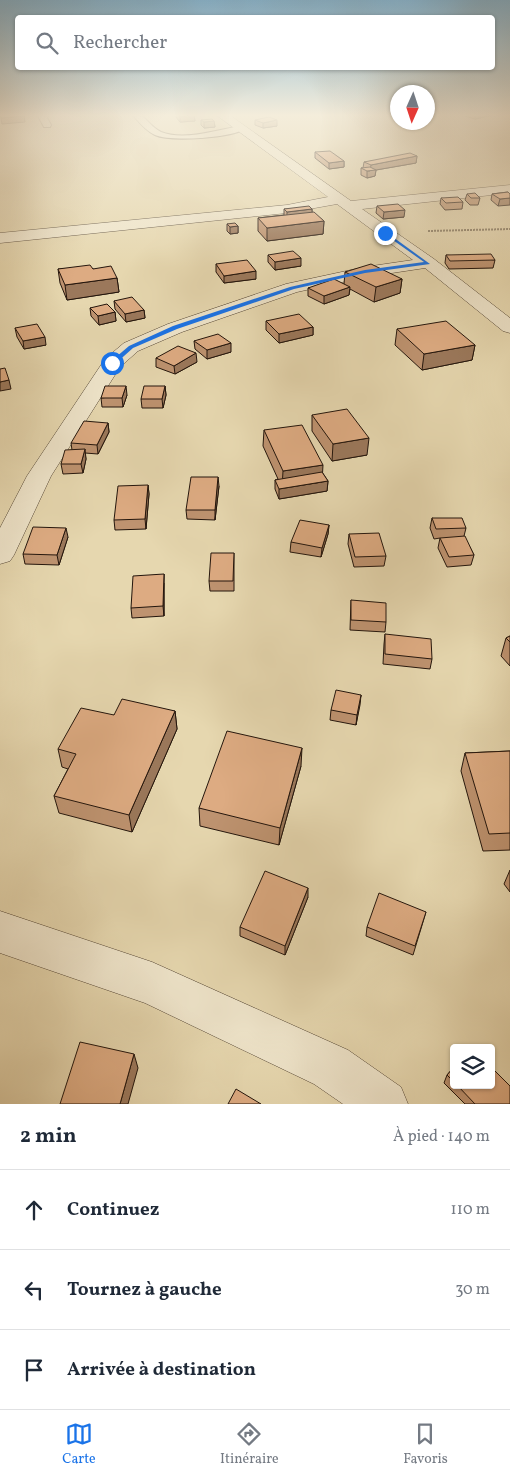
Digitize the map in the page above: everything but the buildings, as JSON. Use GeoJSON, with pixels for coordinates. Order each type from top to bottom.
{"type":"FeatureCollection","features":[{"type":"Feature","properties":{"kind":"street"},"geometry":{"type":"LineString","coordinates":[[291,166],[428,263],[510,328]]}},
{"type":"Feature","properties":{"kind":"street"},"geometry":{"type":"LineString","coordinates":[[0,238],[343,203],[510,189]]}},
{"type":"Feature","properties":{"kind":"street"},"geometry":{"type":"LineString","coordinates":[[0,555],[39,476],[112,363],[131,347],[175,328],[292,288],[365,272],[428,263]]}},
{"type":"Feature","properties":{"kind":"street"},"geometry":{"type":"LineString","coordinates":[[0,932],[152,984],[331,1067],[384,1104]]}},
{"type":"Feature","properties":{"kind":"path"},"geometry":{"type":"LineString","coordinates":[[385,233],[510,229]]}},
{"type":"Feature","properties":{"kind":"route"},"geometry":{"type":"LineString","coordinates":[[112,363],[131,347],[175,328],[292,288],[365,272],[428,263],[385,233]]}}]}
